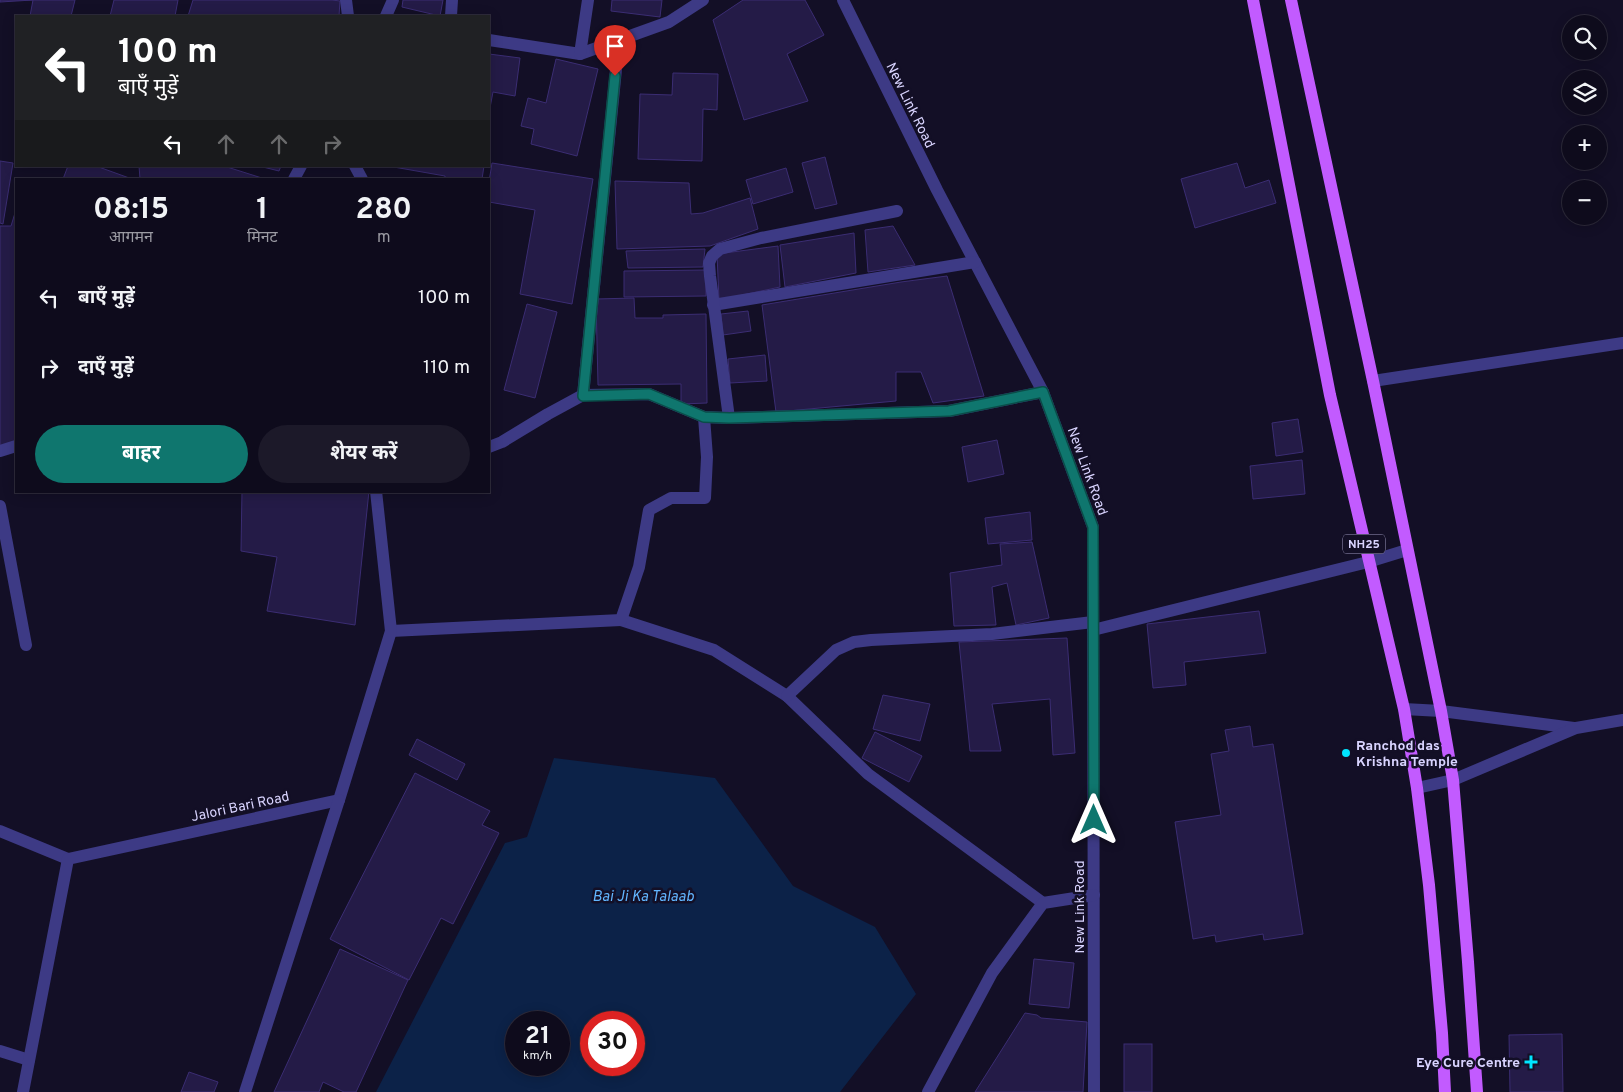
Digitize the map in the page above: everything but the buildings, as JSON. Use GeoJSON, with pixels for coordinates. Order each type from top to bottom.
{"type":"FeatureCollection","features":[{"type":"Feature","properties":{"kind":"main road","name":"NH25"},"geometry":{"type":"LineString","coordinates":[[1253,0],[1330,395],[1404,709],[1417,788],[1429,885],[1442,1033],[1444,1092]]}},
{"type":"Feature","properties":{"kind":"main road","name":"NH25"},"geometry":{"type":"LineString","coordinates":[[1291,0],[1373,381],[1441,711],[1453,780],[1468,952],[1477,1092]]}},
{"type":"Feature","properties":{"kind":"street"},"geometry":{"type":"LineString","coordinates":[[346,0],[348,15]]}},
{"type":"Feature","properties":{"kind":"street"},"geometry":{"type":"LineString","coordinates":[[386,15],[393,0]]}},
{"type":"Feature","properties":{"kind":"street"},"geometry":{"type":"LineString","coordinates":[[451,15],[452,0]]}},
{"type":"Feature","properties":{"kind":"street"},"geometry":{"type":"LineString","coordinates":[[580,54],[588,0]]}},
{"type":"Feature","properties":{"kind":"street"},"geometry":{"type":"LineString","coordinates":[[490,40],[524,47],[580,54],[669,22],[703,0]]}},
{"type":"Feature","properties":{"kind":"street","name":"New Link Road"},"geometry":{"type":"LineString","coordinates":[[843,0],[937,190],[1043,392],[1093,527],[1094,1092]]}},
{"type":"Feature","properties":{"kind":"street"},"geometry":{"type":"LineString","coordinates":[[583,396],[619,40]]}},
{"type":"Feature","properties":{"kind":"street"},"geometry":{"type":"LineString","coordinates":[[729,418],[713,305],[709,264],[712,256],[720,249],[761,238],[897,211]]}},
{"type":"Feature","properties":{"kind":"street"},"geometry":{"type":"LineString","coordinates":[[713,305],[975,262]]}},
{"type":"Feature","properties":{"kind":"street"},"geometry":{"type":"LineString","coordinates":[[1373,381],[1623,343]]}},
{"type":"Feature","properties":{"kind":"street"},"geometry":{"type":"LineString","coordinates":[[490,447],[502,442],[548,414],[583,396],[649,394],[704,417],[729,418],[949,411],[1043,392]]}},
{"type":"Feature","properties":{"kind":"street"},"geometry":{"type":"LineString","coordinates":[[621,620],[640,567],[649,510],[671,498],[705,498],[707,457],[704,417]]}},
{"type":"Feature","properties":{"kind":"street"},"geometry":{"type":"LineString","coordinates":[[0,451],[15,446]]}},
{"type":"Feature","properties":{"kind":"street"},"geometry":{"type":"LineString","coordinates":[[245,1092],[340,800],[391,631],[376,493]]}},
{"type":"Feature","properties":{"kind":"street"},"geometry":{"type":"LineString","coordinates":[[0,506],[26,645]]}},
{"type":"Feature","properties":{"kind":"street"},"geometry":{"type":"LineString","coordinates":[[786,696],[836,650],[854,642],[1093,626],[1368,562],[1408,550]]}},
{"type":"Feature","properties":{"kind":"street"},"geometry":{"type":"LineString","coordinates":[[391,631],[621,620],[714,650],[786,696],[868,774],[1042,903],[1094,895]]}},
{"type":"Feature","properties":{"kind":"street"},"geometry":{"type":"LineString","coordinates":[[1404,709],[1441,711],[1576,728]]}},
{"type":"Feature","properties":{"kind":"street"},"geometry":{"type":"LineString","coordinates":[[1417,788],[1453,780],[1576,728],[1623,720]]}},
{"type":"Feature","properties":{"kind":"street","name":"Jalori Bari Road"},"geometry":{"type":"LineString","coordinates":[[68,859],[340,800]]}},
{"type":"Feature","properties":{"kind":"street"},"geometry":{"type":"LineString","coordinates":[[0,832],[68,859],[23,1092]]}},
{"type":"Feature","properties":{"kind":"street"},"geometry":{"type":"LineString","coordinates":[[928,1092],[992,973],[1042,903]]}},
{"type":"Feature","properties":{"kind":"street"},"geometry":{"type":"LineString","coordinates":[[0,1050],[29,1060]]}},
{"type":"Feature","properties":{"kind":"water","name":"Bai Ji Ka Talaab"},"geometry":{"type":"Polygon","coordinates":[[[554,758],[715,778],[793,886],[875,927],[916,994],[840,1092],[376,1092],[505,843],[527,837],[554,758]]]}},
{"type":"Feature","properties":{"kind":"place","name":"Ranchod das Krishna Temple"},"geometry":{"type":"Point","coordinates":[1346,753]}},
{"type":"Feature","properties":{"kind":"place","name":"Eye Cure Centre"},"geometry":{"type":"Point","coordinates":[1531,1062]}},
{"type":"Feature","properties":{"kind":"route"},"geometry":{"type":"LineString","coordinates":[[615,76],[583,396],[649,394],[704,417],[729,418],[949,411],[1043,392],[1093,527],[1094,820]]}}]}
